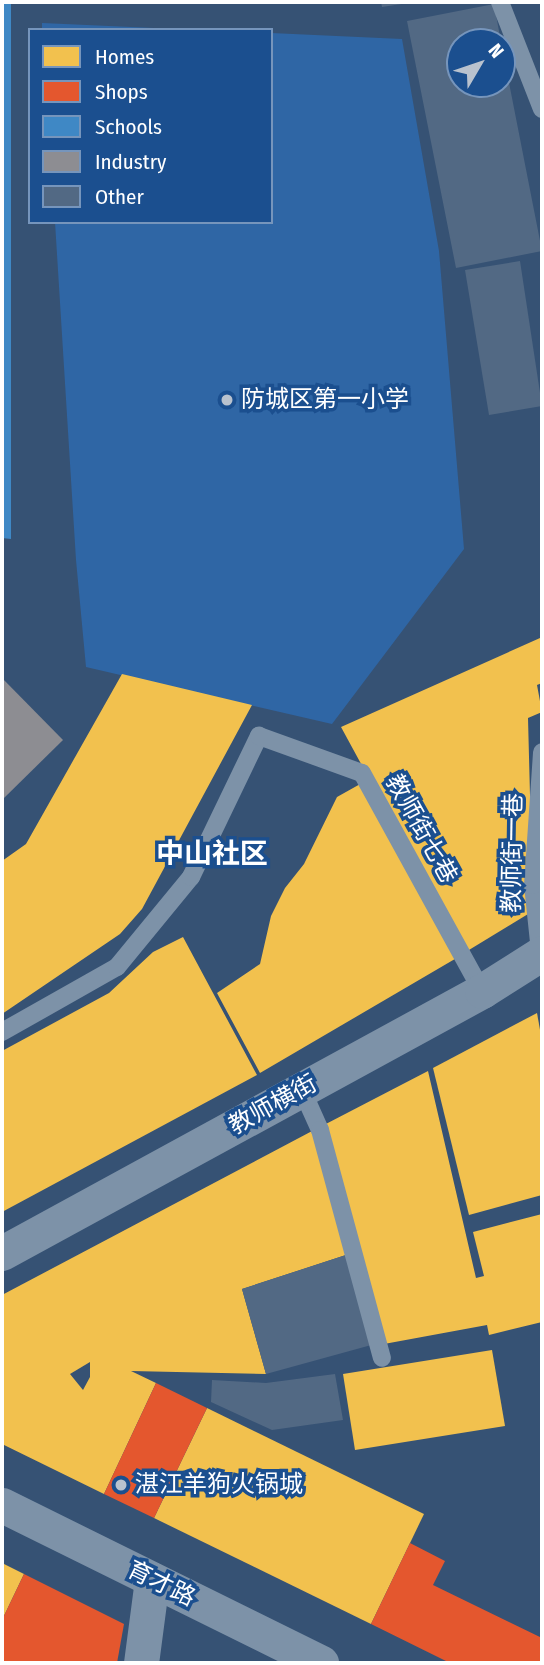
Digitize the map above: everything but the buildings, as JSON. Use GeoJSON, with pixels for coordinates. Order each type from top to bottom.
{"type":"FeatureCollection","features":[{"type":"Feature","properties":{"kind":"street","name":"教师横街"},"geometry":{"type":"LineString","coordinates":[[2,1253],[541,959]]}},
{"type":"Feature","properties":{"kind":"street","name":"育才路"},"geometry":{"type":"LineString","coordinates":[[2,1506],[321,1663]]}},
{"type":"Feature","properties":{"kind":"street"},"geometry":{"type":"LineString","coordinates":[[141,1663],[152,1580]]}},
{"type":"Feature","properties":{"kind":"lane"},"geometry":{"type":"LineString","coordinates":[[500,2],[542,109]]}},
{"type":"Feature","properties":{"kind":"lane","name":"教师街七巷"},"geometry":{"type":"LineString","coordinates":[[2,1032],[117,967],[191,877],[260,736],[362,773],[482,991]]}},
{"type":"Feature","properties":{"kind":"lane","name":"教师街一巷"},"geometry":{"type":"LineString","coordinates":[[541,959],[533,885],[542,752]]}},
{"type":"Feature","properties":{"kind":"lane"},"geometry":{"type":"LineString","coordinates":[[302,1090],[320,1130],[382,1358]]}},
{"type":"Feature","properties":{"kind":"shaded area"},"geometry":{"type":"Polygon","coordinates":[[[42,23],[154,28],[42,28],[42,23]]]}},
{"type":"Feature","properties":{"kind":"shaded area","name":"防城区第一小学"},"geometry":{"type":"Polygon","coordinates":[[[273,33],[402,39],[439,251],[464,549],[332,724],[86,667],[76,560],[55,224],[273,224],[273,33]]]}},
{"type":"Feature","properties":{"kind":"place","name":"防城区第一小学"},"geometry":{"type":"Point","coordinates":[227,400]}},
{"type":"Feature","properties":{"kind":"place","name":"湛江羊狗火锅城"},"geometry":{"type":"Point","coordinates":[121,1485]}},
{"type":"Feature","properties":{"kind":"district","name":"中山社区"},"geometry":{"type":"Point","coordinates":[212,854]}}]}
